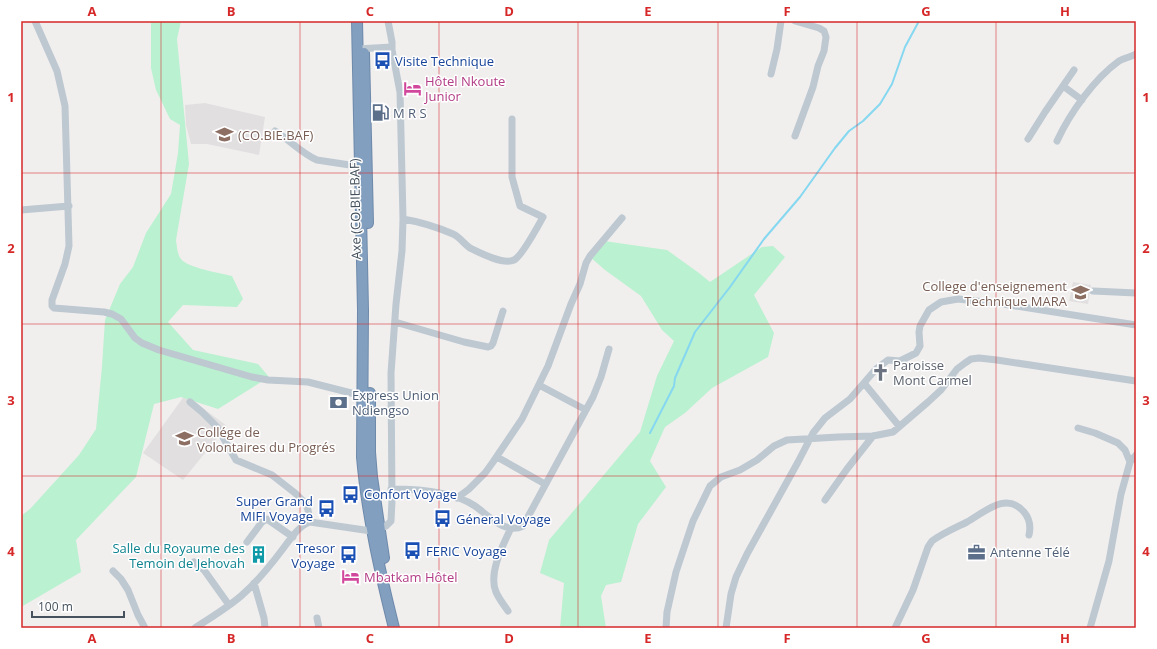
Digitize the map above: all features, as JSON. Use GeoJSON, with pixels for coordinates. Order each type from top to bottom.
{"type":"FeatureCollection","features":[{"type":"Feature","properties":{"kind":"highway","name":"Axe (CO.BIE.BAF)"},"geometry":{"type":"LineString","coordinates":[[357,21],[360,49],[364,167],[367,396],[366,427],[372,477],[375,530]]}},
{"type":"Feature","properties":{"kind":"highway","name":"Axe (CO.BIE.BAF)"},"geometry":{"type":"LineString","coordinates":[[360,49],[364,21]]}},
{"type":"Feature","properties":{"kind":"highway"},"geometry":{"type":"LineString","coordinates":[[375,530],[394,628]]}},
{"type":"Feature","properties":{"kind":"highway"},"geometry":{"type":"LineString","coordinates":[[375,530],[400,628]]}},
{"type":"Feature","properties":{"kind":"street"},"geometry":{"type":"LineString","coordinates":[[35,21],[57,71],[65,106],[69,246],[65,264],[51,304],[54,308],[112,314],[121,319],[135,338],[142,343],[159,350],[245,375],[268,380],[308,382],[367,396]]}},
{"type":"Feature","properties":{"kind":"street"},"geometry":{"type":"LineString","coordinates":[[195,628],[229,605],[254,583],[292,536],[302,526],[310,522],[375,530],[389,523],[392,518],[391,373],[404,219],[400,92],[388,21]]}},
{"type":"Feature","properties":{"kind":"street"},"geometry":{"type":"LineString","coordinates":[[771,74],[777,49],[781,21]]}},
{"type":"Feature","properties":{"kind":"street"},"geometry":{"type":"LineString","coordinates":[[795,21],[819,28],[824,31],[826,37],[824,51],[818,66],[813,87],[795,136]]}},
{"type":"Feature","properties":{"kind":"street"},"geometry":{"type":"LineString","coordinates":[[360,49],[392,47]]}},
{"type":"Feature","properties":{"kind":"street"},"geometry":{"type":"LineString","coordinates":[[1057,141],[1066,122],[1082,100],[1106,72],[1121,60],[1136,54]]}},
{"type":"Feature","properties":{"kind":"street"},"geometry":{"type":"LineString","coordinates":[[1028,139],[1074,70]]}},
{"type":"Feature","properties":{"kind":"street"},"geometry":{"type":"LineString","coordinates":[[1063,86],[1082,100]]}},
{"type":"Feature","properties":{"kind":"street"},"geometry":{"type":"LineString","coordinates":[[404,219],[430,225],[454,235],[468,247],[491,258],[508,261],[515,259],[544,217],[520,206],[512,177],[512,119]]}},
{"type":"Feature","properties":{"kind":"street"},"geometry":{"type":"LineString","coordinates":[[275,131],[289,140],[306,155],[317,160],[364,167]]}},
{"type":"Feature","properties":{"kind":"street"},"geometry":{"type":"LineString","coordinates":[[21,210],[69,206]]}},
{"type":"Feature","properties":{"kind":"street"},"geometry":{"type":"LineString","coordinates":[[457,498],[476,482],[497,457],[522,419],[551,359],[570,304],[580,284],[586,263],[590,256],[622,218]]}},
{"type":"Feature","properties":{"kind":"street"},"geometry":{"type":"LineString","coordinates":[[1093,291],[1136,293]]}},
{"type":"Feature","properties":{"kind":"street"},"geometry":{"type":"LineString","coordinates":[[726,628],[731,594],[736,577],[816,427],[825,418],[850,399],[876,369],[888,360],[900,361],[919,350],[920,326],[929,310],[941,302],[958,299],[1002,304],[1136,325]]}},
{"type":"Feature","properties":{"kind":"street"},"geometry":{"type":"LineString","coordinates":[[395,322],[464,342],[488,347],[493,343],[503,311]]}},
{"type":"Feature","properties":{"kind":"street"},"geometry":{"type":"LineString","coordinates":[[391,489],[428,492],[457,498],[475,506],[493,520],[511,528],[519,528],[523,526],[586,410],[601,377],[609,349]]}},
{"type":"Feature","properties":{"kind":"street"},"geometry":{"type":"LineString","coordinates":[[666,628],[667,612],[676,572],[693,521],[710,486],[721,478],[740,470],[757,460],[774,446],[787,440],[873,436],[892,432],[941,390],[957,369],[971,359],[979,358],[997,360],[1136,381]]}},
{"type":"Feature","properties":{"kind":"street"},"geometry":{"type":"LineString","coordinates":[[864,383],[899,426]]}},
{"type":"Feature","properties":{"kind":"street"},"geometry":{"type":"LineString","coordinates":[[539,385],[586,410]]}},
{"type":"Feature","properties":{"kind":"street"},"geometry":{"type":"LineString","coordinates":[[190,402],[217,427],[236,460],[272,475],[295,493],[306,504],[310,522]]}},
{"type":"Feature","properties":{"kind":"street"},"geometry":{"type":"LineString","coordinates":[[1078,428],[1095,433],[1118,444],[1125,450],[1130,462]]}},
{"type":"Feature","properties":{"kind":"street"},"geometry":{"type":"LineString","coordinates":[[825,500],[873,436]]}},
{"type":"Feature","properties":{"kind":"street"},"geometry":{"type":"LineString","coordinates":[[1090,628],[1109,562],[1122,494],[1130,462],[1136,455]]}},
{"type":"Feature","properties":{"kind":"street"},"geometry":{"type":"LineString","coordinates":[[497,457],[545,484]]}},
{"type":"Feature","properties":{"kind":"street"},"geometry":{"type":"LineString","coordinates":[[895,628],[913,590],[928,547],[932,541],[994,506],[1008,503],[1016,505],[1028,516],[1031,526],[1029,535]]}},
{"type":"Feature","properties":{"kind":"street"},"geometry":{"type":"LineString","coordinates":[[247,542],[262,522],[267,519],[292,536]]}},
{"type":"Feature","properties":{"kind":"street"},"geometry":{"type":"LineString","coordinates":[[508,611],[496,591],[494,582],[495,569],[500,552],[511,528]]}},
{"type":"Feature","properties":{"kind":"street"},"geometry":{"type":"LineString","coordinates":[[194,562],[204,570],[229,605]]}},
{"type":"Feature","properties":{"kind":"street"},"geometry":{"type":"LineString","coordinates":[[113,571],[121,579],[128,590],[138,616],[145,628]]}},
{"type":"Feature","properties":{"kind":"street"},"geometry":{"type":"LineString","coordinates":[[254,583],[264,618],[265,628]]}},
{"type":"Feature","properties":{"kind":"street"},"geometry":{"type":"LineString","coordinates":[[316,618],[319,628]]}},
{"type":"Feature","properties":{"kind":"shaded area","name":"(CO.BIE.BAF)"},"geometry":{"type":"Polygon","coordinates":[[[205,103],[265,117],[259,155],[207,144],[191,144],[186,125],[185,105],[205,103]]]}},
{"type":"Feature","properties":{"kind":"shaded area","name":"College d'enseignement Technique MARA"},"geometry":{"type":"Polygon","coordinates":[[[1073,282],[1091,285],[1088,304],[1069,301],[1073,282]]]}},
{"type":"Feature","properties":{"kind":"shaded area","name":"Collége de Volontaires du Progrés"},"geometry":{"type":"Polygon","coordinates":[[[185,395],[227,426],[183,480],[143,453],[185,395]]]}},
{"type":"Feature","properties":{"kind":"green space"},"geometry":{"type":"Polygon","coordinates":[[[151,21],[181,21],[177,39],[189,164],[176,240],[177,250],[181,259],[190,265],[232,276],[243,299],[237,307],[183,305],[168,322],[193,350],[258,364],[269,377],[218,409],[181,397],[154,404],[136,477],[76,540],[81,572],[21,607],[21,516],[30,509],[79,455],[96,429],[105,320],[120,284],[133,267],[146,233],[171,194],[178,153],[180,125],[170,119],[156,90],[151,68],[151,21]]]}},
{"type":"Feature","properties":{"kind":"green space"},"geometry":{"type":"Polygon","coordinates":[[[604,241],[667,250],[710,282],[762,247],[773,246],[785,257],[754,295],[774,333],[768,357],[712,388],[685,413],[665,427],[650,461],[666,487],[638,524],[621,582],[606,585],[601,596],[606,628],[560,628],[564,583],[540,573],[549,540],[640,432],[657,376],[674,341],[662,330],[641,296],[605,270],[590,257],[604,241]]]}},
{"type":"Feature","properties":{"kind":"waterway"},"geometry":{"type":"LineString","coordinates":[[650,433],[674,386],[675,378],[695,332],[730,287],[764,239],[800,197],[835,148],[849,131],[863,121],[880,104],[892,84],[905,47],[919,21]]}},
{"type":"Feature","properties":{"kind":"place","name":"Visite Technique"},"geometry":{"type":"Point","coordinates":[382,61]}},
{"type":"Feature","properties":{"kind":"place","name":"Hôtel Nkoute Junior"},"geometry":{"type":"Point","coordinates":[412,88]}},
{"type":"Feature","properties":{"kind":"place","name":"M R S"},"geometry":{"type":"Point","coordinates":[380,113]}},
{"type":"Feature","properties":{"kind":"place","name":"(CO.BIE.BAF)"},"geometry":{"type":"Point","coordinates":[225,135]}},
{"type":"Feature","properties":{"kind":"place","name":"College d'enseignement Technique MARA"},"geometry":{"type":"Point","coordinates":[1080,293]}},
{"type":"Feature","properties":{"kind":"place","name":"Paroisse Mont Carmel"},"geometry":{"type":"Point","coordinates":[880,372]}},
{"type":"Feature","properties":{"kind":"place","name":"Express Union Ndiengso"},"geometry":{"type":"Point","coordinates":[339,402]}},
{"type":"Feature","properties":{"kind":"place","name":"Collége de Volontaires du Progrés"},"geometry":{"type":"Point","coordinates":[184,439]}},
{"type":"Feature","properties":{"kind":"place","name":"Confort Voyage"},"geometry":{"type":"Point","coordinates":[351,494]}},
{"type":"Feature","properties":{"kind":"place","name":"Super Grand MIFI Voyage"},"geometry":{"type":"Point","coordinates":[326,508]}},
{"type":"Feature","properties":{"kind":"place","name":"Géneral Voyage"},"geometry":{"type":"Point","coordinates":[443,519]}},
{"type":"Feature","properties":{"kind":"place","name":"FERIC Voyage"},"geometry":{"type":"Point","coordinates":[413,551]}},
{"type":"Feature","properties":{"kind":"place","name":"Antenne Télé"},"geometry":{"type":"Point","coordinates":[977,552]}},
{"type":"Feature","properties":{"kind":"place","name":"Salle du Royaume des Temoin de Jehovah"},"geometry":{"type":"Point","coordinates":[258,555]}},
{"type":"Feature","properties":{"kind":"place","name":"Tresor Voyage"},"geometry":{"type":"Point","coordinates":[348,555]}},
{"type":"Feature","properties":{"kind":"place","name":"Mbatkam Hôtel"},"geometry":{"type":"Point","coordinates":[351,577]}}]}
